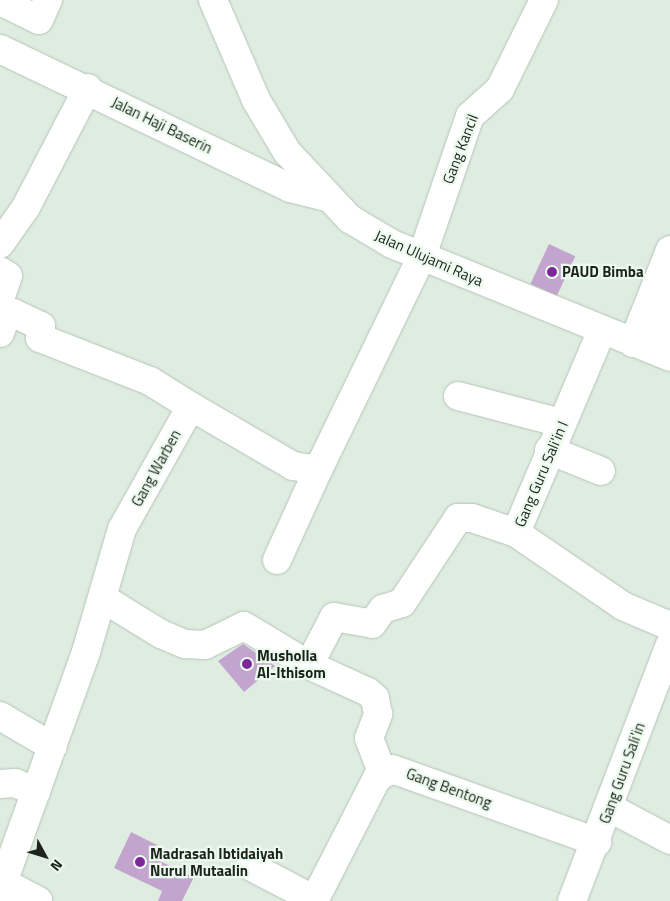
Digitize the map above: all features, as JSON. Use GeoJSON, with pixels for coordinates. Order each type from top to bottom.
{"type":"FeatureCollection","features":[{"type":"Feature","properties":{"kind":"street"},"geometry":{"type":"LineString","coordinates":[[0,1],[39,20],[48,0]]}},
{"type":"Feature","properties":{"kind":"street","name":"Jalan Ulujami Raya"},"geometry":{"type":"LineString","coordinates":[[213,0],[256,100],[287,152],[325,197],[374,234],[422,256],[665,355]]}},
{"type":"Feature","properties":{"kind":"street","name":"Gang Kancil"},"geometry":{"type":"LineString","coordinates":[[422,256],[470,116],[500,89],[544,0]]}},
{"type":"Feature","properties":{"kind":"street","name":"Jalan Haji Baserin"},"geometry":{"type":"LineString","coordinates":[[0,49],[88,88],[290,188],[325,197]]}},
{"type":"Feature","properties":{"kind":"street"},"geometry":{"type":"LineString","coordinates":[[0,244],[26,206],[88,88]]}},
{"type":"Feature","properties":{"kind":"street"},"geometry":{"type":"LineString","coordinates":[[633,343],[670,250]]}},
{"type":"Feature","properties":{"kind":"street"},"geometry":{"type":"LineString","coordinates":[[277,560],[318,470],[422,256]]}},
{"type":"Feature","properties":{"kind":"street"},"geometry":{"type":"LineString","coordinates":[[0,271],[8,276],[2,315],[13,313],[41,326],[40,338],[150,381],[293,466],[318,470]]}},
{"type":"Feature","properties":{"kind":"street"},"geometry":{"type":"LineString","coordinates":[[665,355],[661,328],[670,292]]}},
{"type":"Feature","properties":{"kind":"street","name":"Gang Guru Sali'in I"},"geometry":{"type":"LineString","coordinates":[[602,330],[549,450],[516,533],[622,606],[670,626]]}},
{"type":"Feature","properties":{"kind":"street"},"geometry":{"type":"LineString","coordinates":[[458,396],[562,423]]}},
{"type":"Feature","properties":{"kind":"street","name":"Gang Warben"},"geometry":{"type":"LineString","coordinates":[[2,887],[9,838],[36,792],[53,747],[104,599],[122,529],[192,407]]}},
{"type":"Feature","properties":{"kind":"street"},"geometry":{"type":"LineString","coordinates":[[549,450],[601,471]]}},
{"type":"Feature","properties":{"kind":"street"},"geometry":{"type":"LineString","coordinates":[[309,665],[335,616],[372,624],[383,608],[402,603],[458,518],[472,518],[516,533]]}},
{"type":"Feature","properties":{"kind":"street"},"geometry":{"type":"LineString","coordinates":[[104,599],[161,634],[185,644],[205,645],[244,626],[309,665],[368,692],[375,698],[378,714],[369,738],[382,772],[315,901],[250,866]]}},
{"type":"Feature","properties":{"kind":"street","name":"Gang Guru Sali'in"},"geometry":{"type":"LineString","coordinates":[[572,901],[597,842],[608,807],[670,645]]}},
{"type":"Feature","properties":{"kind":"street"},"geometry":{"type":"LineString","coordinates":[[0,716],[53,747]]}},
{"type":"Feature","properties":{"kind":"street","name":"Gang Bentong"},"geometry":{"type":"LineString","coordinates":[[382,772],[402,771],[597,842]]}},
{"type":"Feature","properties":{"kind":"street"},"geometry":{"type":"LineString","coordinates":[[0,784],[15,783],[36,792]]}},
{"type":"Feature","properties":{"kind":"street"},"geometry":{"type":"LineString","coordinates":[[608,807],[670,840]]}},
{"type":"Feature","properties":{"kind":"street"},"geometry":{"type":"LineString","coordinates":[[2,887],[38,901]]}},
{"type":"Feature","properties":{"kind":"street"},"geometry":{"type":"LineString","coordinates":[[271,901],[288,901]]}},
{"type":"Feature","properties":{"kind":"building","name":"PAUD Bimba"},"geometry":{"type":"Polygon","coordinates":[[[549,244],[575,256],[557,296],[530,284],[549,244]]]}},
{"type":"Feature","properties":{"kind":"building","name":"Musholla Al-Ithisom"},"geometry":{"type":"Polygon","coordinates":[[[243,644],[275,666],[244,692],[218,661],[243,644]]]}},
{"type":"Feature","properties":{"kind":"building","name":"Madrasah Ibtidaiyah Nurul Mutaalin"},"geometry":{"type":"Polygon","coordinates":[[[131,832],[157,845],[151,857],[194,877],[182,901],[158,901],[162,891],[114,868],[131,832]]]}},
{"type":"Feature","properties":{"kind":"place","name":"PAUD Bimba"},"geometry":{"type":"Point","coordinates":[552,272]}},
{"type":"Feature","properties":{"kind":"place","name":"Musholla Al-Ithisom"},"geometry":{"type":"Point","coordinates":[247,664]}},
{"type":"Feature","properties":{"kind":"place","name":"Madrasah Ibtidaiyah Nurul Mutaalin"},"geometry":{"type":"Point","coordinates":[140,862]}}]}
